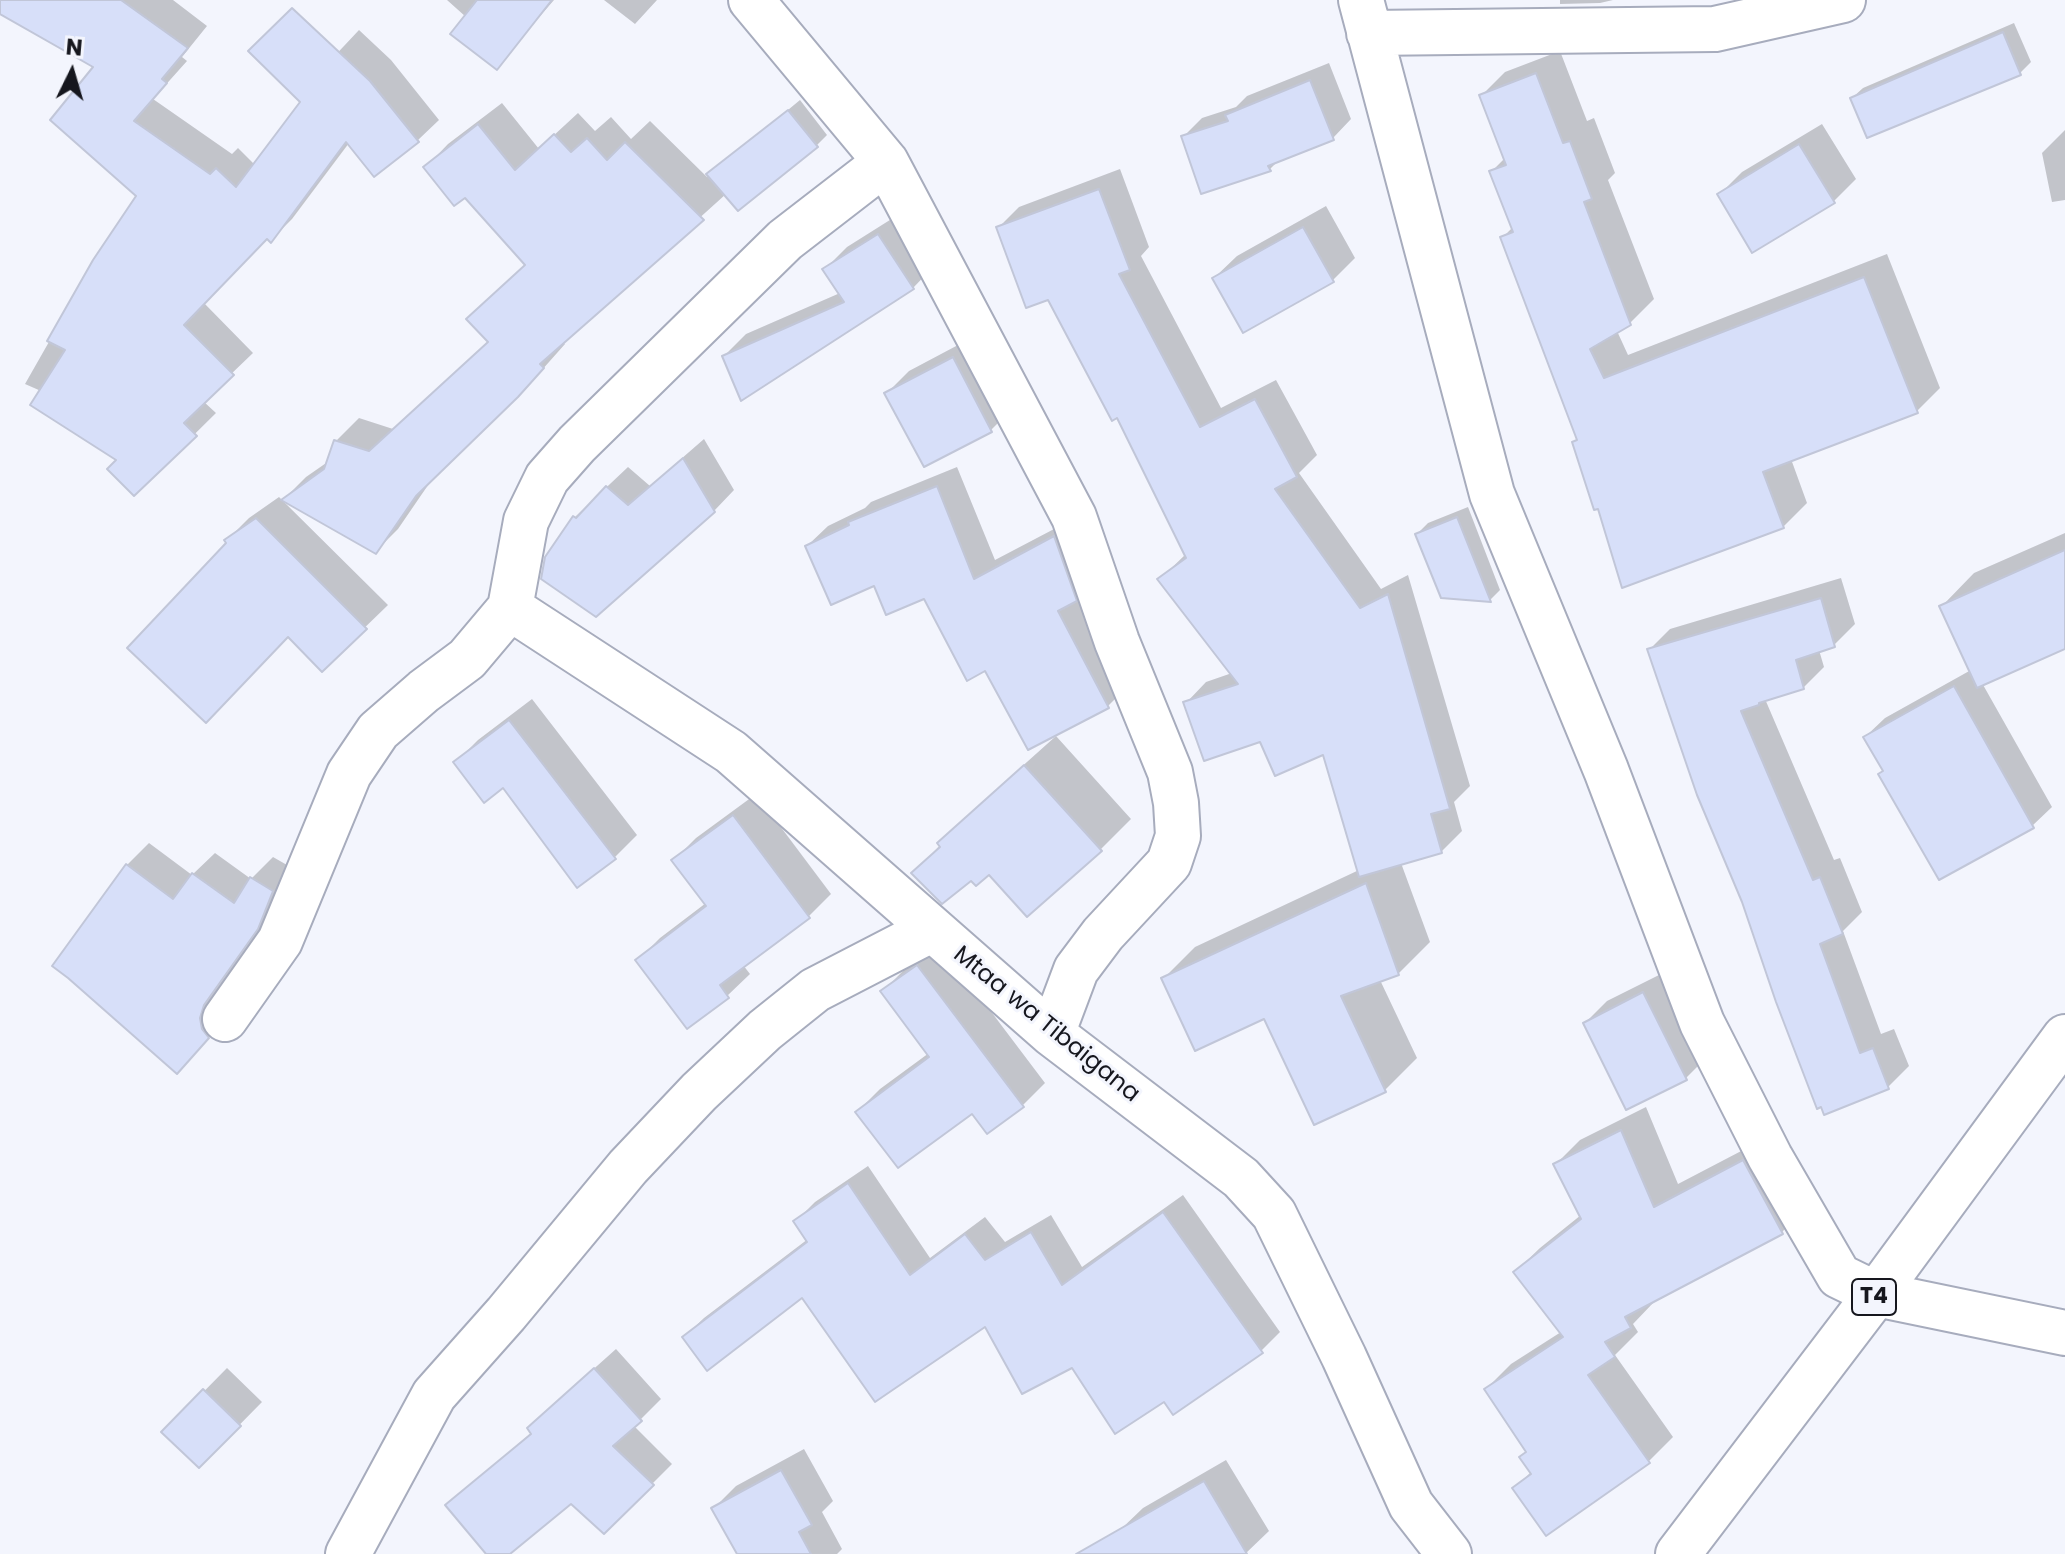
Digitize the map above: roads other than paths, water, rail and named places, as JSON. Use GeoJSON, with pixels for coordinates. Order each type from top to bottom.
{"type":"FeatureCollection","features":[{"type":"Feature","properties":{"kind":"main road"},"geometry":{"type":"LineString","coordinates":[[751,0],[886,162],[1074,517],[1117,642],[1170,772],[1178,836],[1169,863],[1103,934],[1076,970],[1052,1034]]}},
{"type":"Feature","properties":{"kind":"main road"},"geometry":{"type":"LineString","coordinates":[[1843,0],[1715,29],[1365,16],[1492,494],[1606,770],[1702,1023],[1770,1157],[1839,1276],[1876,1294],[2065,1333]]}},
{"type":"Feature","properties":{"kind":"main road"},"geometry":{"type":"LineString","coordinates":[[225,1019],[280,941],[349,774],[378,731],[467,659],[510,608],[526,521],[547,478],[577,444],[785,240],[886,162]]}},
{"type":"Feature","properties":{"kind":"main road","name":"Mtaa wa Tibaigana"},"geometry":{"type":"LineString","coordinates":[[510,608],[731,752],[1052,1034],[1241,1178],[1274,1214],[1411,1505],[1449,1554]]}},
{"type":"Feature","properties":{"kind":"main road"},"geometry":{"type":"LineString","coordinates":[[348,1554],[434,1395],[628,1167],[699,1092],[765,1030],[815,990],[931,930]]}},
{"type":"Feature","properties":{"kind":"main road","name":"T4"},"geometry":{"type":"LineString","coordinates":[[1678,1554],[1876,1294],[2065,1037]]}}]}
